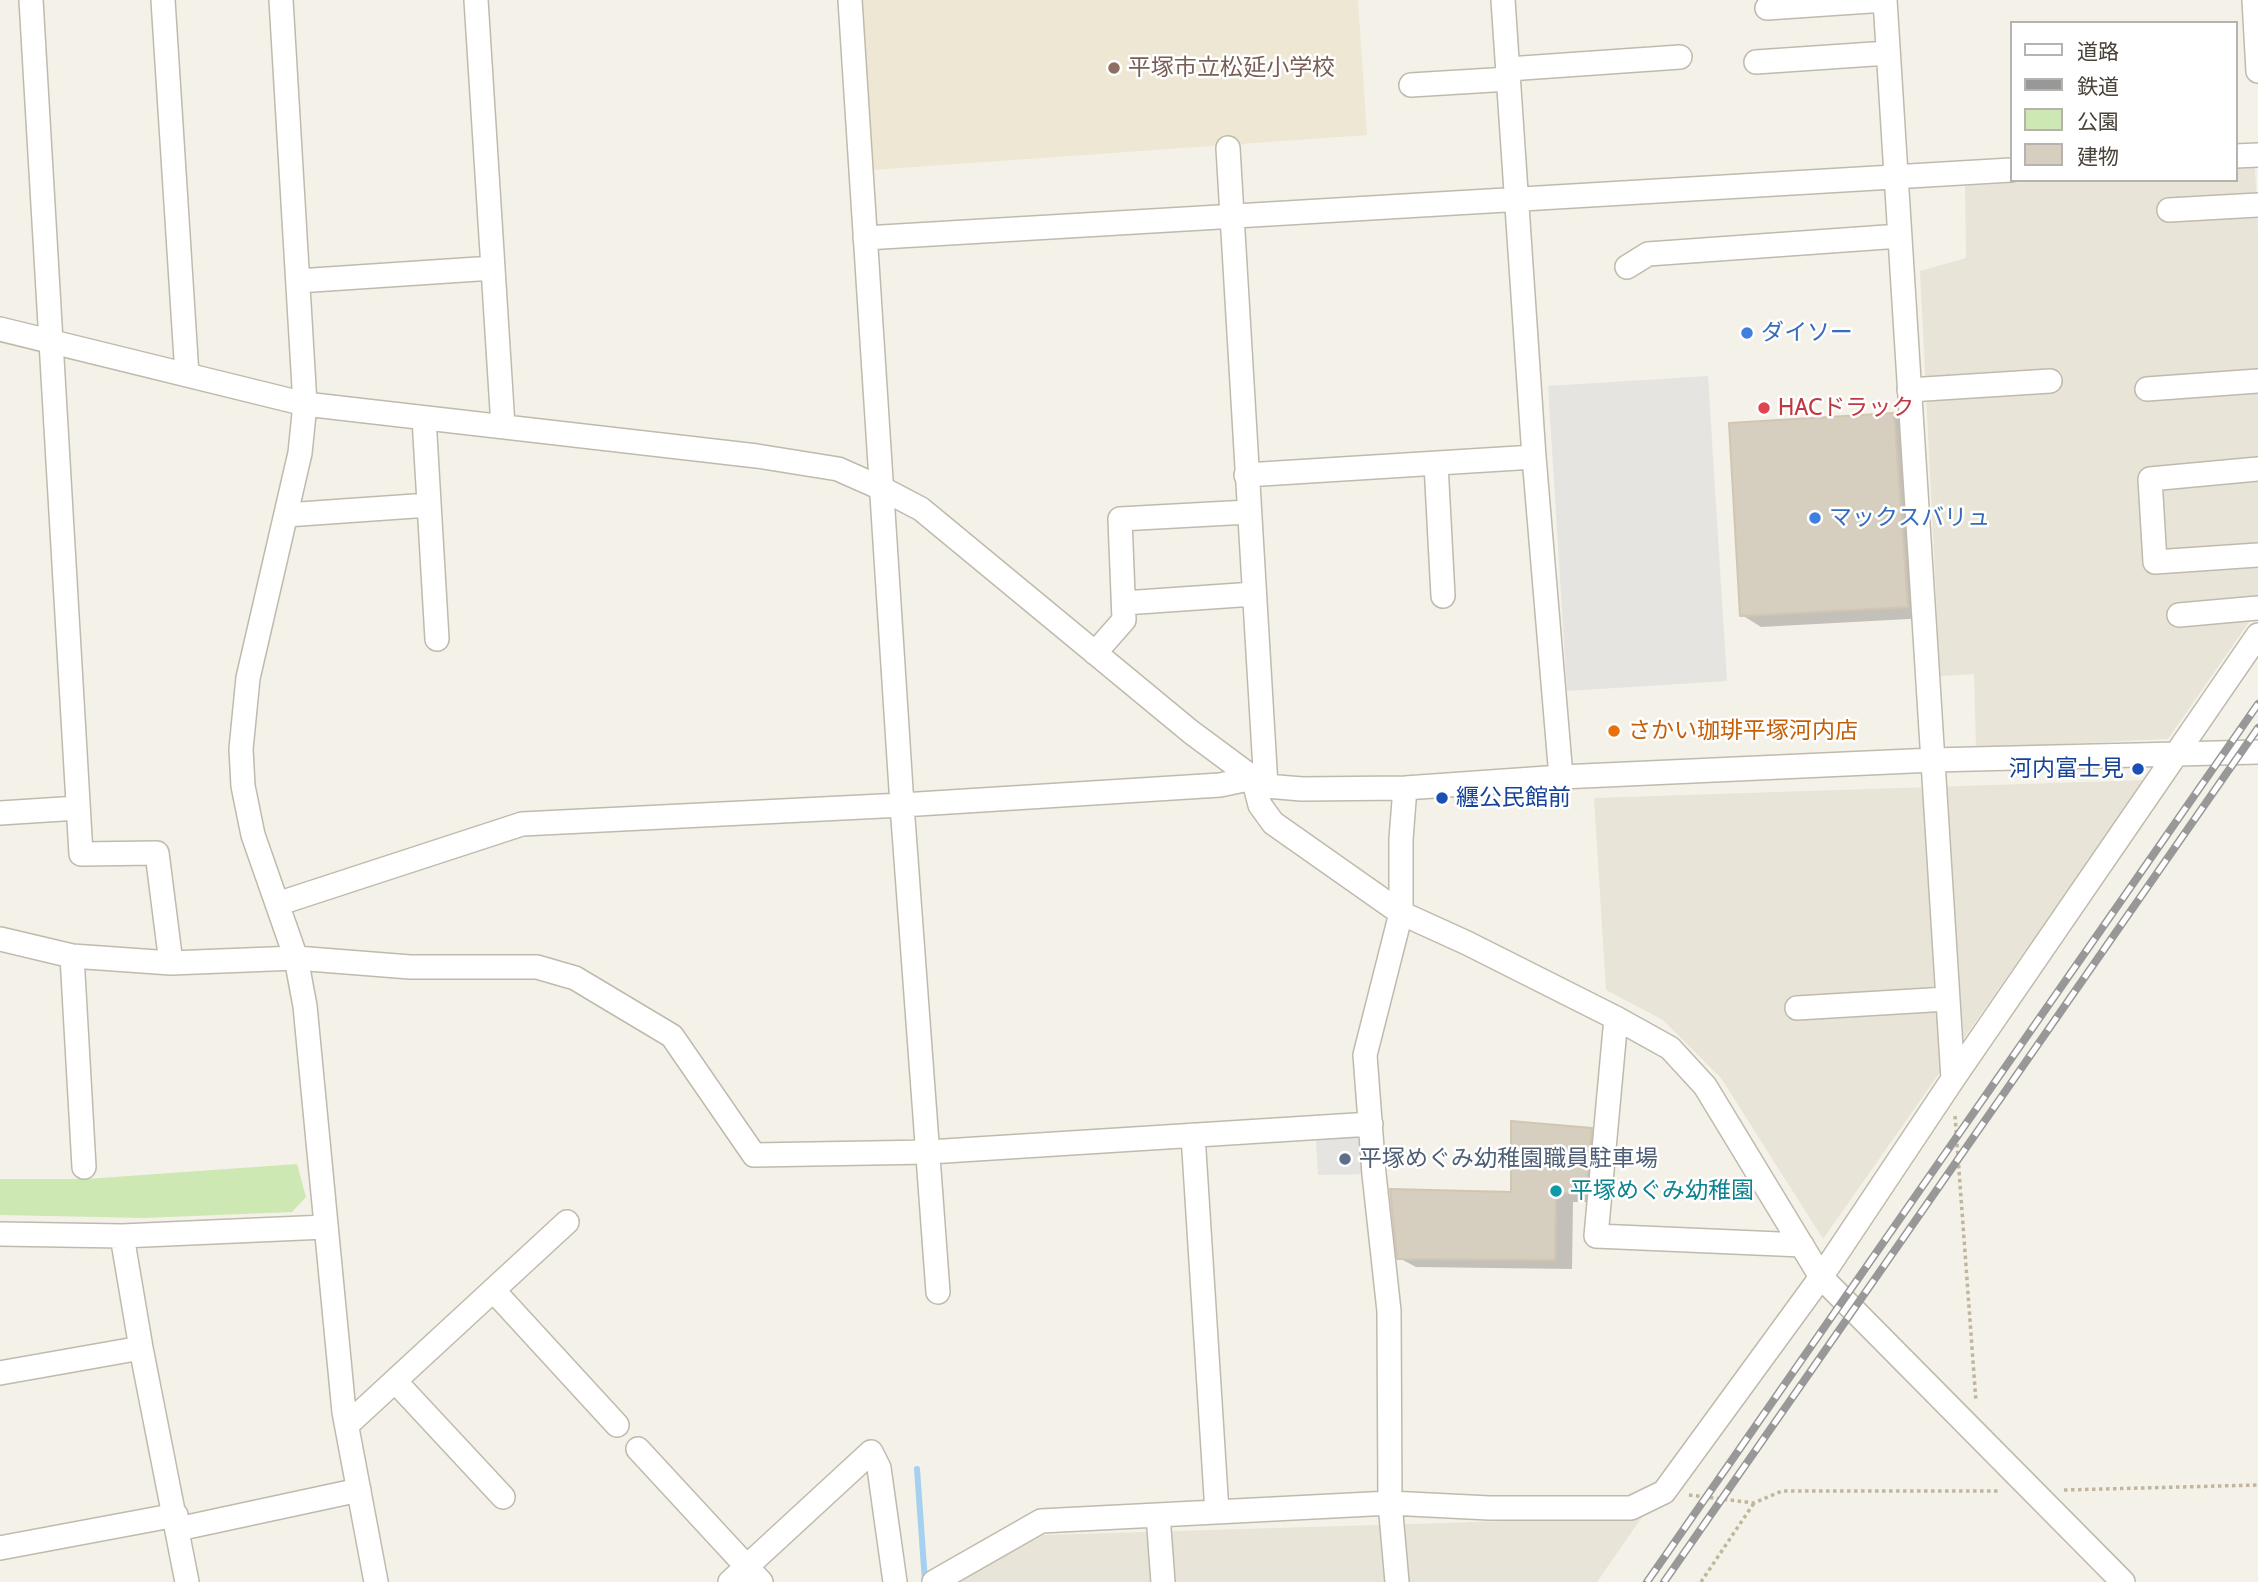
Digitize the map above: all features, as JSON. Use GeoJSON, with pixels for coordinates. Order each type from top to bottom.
{"type":"FeatureCollection","features":[{"type":"Feature","properties":{"kind":"street"},"geometry":{"type":"LineString","coordinates":[[31,0],[81,854],[157,853],[171,962]]}},
{"type":"Feature","properties":{"kind":"street"},"geometry":{"type":"LineString","coordinates":[[163,0],[187,375]]}},
{"type":"Feature","properties":{"kind":"street"},"geometry":{"type":"LineString","coordinates":[[281,0],[305,404],[300,453],[248,678],[241,749],[243,786],[253,835],[296,958],[304,1006],[347,1425],[376,1582]]}},
{"type":"Feature","properties":{"kind":"street"},"geometry":{"type":"LineString","coordinates":[[476,0],[503,426]]}},
{"type":"Feature","properties":{"kind":"street"},"geometry":{"type":"LineString","coordinates":[[849,0],[902,806],[938,1292]]}},
{"type":"Feature","properties":{"kind":"street"},"geometry":{"type":"LineString","coordinates":[[1503,0],[1534,457],[1561,777]]}},
{"type":"Feature","properties":{"kind":"street"},"geometry":{"type":"LineString","coordinates":[[1767,8],[1885,0],[1952,1079]]}},
{"type":"Feature","properties":{"kind":"street"},"geometry":{"type":"LineString","coordinates":[[2254,0],[2258,71]]}},
{"type":"Feature","properties":{"kind":"street"},"geometry":{"type":"LineString","coordinates":[[1756,62],[1888,53]]}},
{"type":"Feature","properties":{"kind":"street"},"geometry":{"type":"LineString","coordinates":[[1411,85],[1680,57]]}},
{"type":"Feature","properties":{"kind":"street"},"geometry":{"type":"LineString","coordinates":[[1228,148],[1254,594],[1260,805],[1273,823],[1401,913],[1467,943],[1670,1048],[1704,1086],[1821,1277],[2123,1582]]}},
{"type":"Feature","properties":{"kind":"street"},"geometry":{"type":"LineString","coordinates":[[2237,156],[2258,155]]}},
{"type":"Feature","properties":{"kind":"street"},"geometry":{"type":"LineString","coordinates":[[865,238],[2010,170]]}},
{"type":"Feature","properties":{"kind":"street"},"geometry":{"type":"LineString","coordinates":[[2169,210],[2258,205]]}},
{"type":"Feature","properties":{"kind":"street"},"geometry":{"type":"LineString","coordinates":[[1627,267],[1648,254],[1900,236]]}},
{"type":"Feature","properties":{"kind":"street"},"geometry":{"type":"LineString","coordinates":[[298,281],[493,268]]}},
{"type":"Feature","properties":{"kind":"street"},"geometry":{"type":"LineString","coordinates":[[0,329],[305,404],[757,456],[838,469],[921,509],[1191,732],[1259,782]]}},
{"type":"Feature","properties":{"kind":"street"},"geometry":{"type":"LineString","coordinates":[[1909,390],[2050,381]]}},
{"type":"Feature","properties":{"kind":"street"},"geometry":{"type":"LineString","coordinates":[[2147,388],[2258,382]]}},
{"type":"Feature","properties":{"kind":"street"},"geometry":{"type":"LineString","coordinates":[[424,418],[437,639]]}},
{"type":"Feature","properties":{"kind":"street"},"geometry":{"type":"LineString","coordinates":[[1247,475],[1534,457]]}},
{"type":"Feature","properties":{"kind":"street"},"geometry":{"type":"LineString","coordinates":[[1436,464],[1443,596]]}},
{"type":"Feature","properties":{"kind":"street"},"geometry":{"type":"LineString","coordinates":[[2258,469],[2150,479],[2155,562],[2258,555]]}},
{"type":"Feature","properties":{"kind":"street"},"geometry":{"type":"LineString","coordinates":[[286,515],[429,505]]}},
{"type":"Feature","properties":{"kind":"street"},"geometry":{"type":"LineString","coordinates":[[1095,653],[1124,620],[1121,519],[1248,512]]}},
{"type":"Feature","properties":{"kind":"street"},"geometry":{"type":"LineString","coordinates":[[1124,603],[1254,594]]}},
{"type":"Feature","properties":{"kind":"street"},"geometry":{"type":"LineString","coordinates":[[2179,615],[2258,608]]}},
{"type":"Feature","properties":{"kind":"street"},"geometry":{"type":"LineString","coordinates":[[934,1582],[1041,1521],[1390,1503],[1489,1508],[1631,1508],[1664,1492],[1821,1277],[1952,1079],[2258,635]]}},
{"type":"Feature","properties":{"kind":"street"},"geometry":{"type":"LineString","coordinates":[[277,904],[522,824],[902,806],[1259,782],[1301,789],[1405,788],[1561,777],[1933,760],[2258,752]]}},
{"type":"Feature","properties":{"kind":"street"},"geometry":{"type":"LineString","coordinates":[[1397,1582],[1390,1503],[1389,1311],[1374,1174],[1365,1055],[1401,913],[1401,839],[1405,788]]}},
{"type":"Feature","properties":{"kind":"street"},"geometry":{"type":"LineString","coordinates":[[0,813],[78,808]]}},
{"type":"Feature","properties":{"kind":"street"},"geometry":{"type":"LineString","coordinates":[[0,939],[72,956],[171,962],[296,958],[410,967],[537,967],[575,978],[672,1036],[754,1155],[929,1152],[1371,1124]]}},
{"type":"Feature","properties":{"kind":"street"},"geometry":{"type":"LineString","coordinates":[[72,956],[85,1167]]}},
{"type":"Feature","properties":{"kind":"street"},"geometry":{"type":"LineString","coordinates":[[1797,1008],[1947,999]]}},
{"type":"Feature","properties":{"kind":"street"},"geometry":{"type":"LineString","coordinates":[[1616,1018],[1596,1236],[1802,1245]]}},
{"type":"Feature","properties":{"kind":"street"},"geometry":{"type":"LineString","coordinates":[[1193,1135],[1217,1512]]}},
{"type":"Feature","properties":{"kind":"street"},"geometry":{"type":"LineString","coordinates":[[347,1425],[567,1222]]}},
{"type":"Feature","properties":{"kind":"street"},"geometry":{"type":"LineString","coordinates":[[0,1234],[122,1236],[325,1227]]}},
{"type":"Feature","properties":{"kind":"street"},"geometry":{"type":"LineString","coordinates":[[122,1236],[187,1582]]}},
{"type":"Feature","properties":{"kind":"street"},"geometry":{"type":"LineString","coordinates":[[494,1290],[617,1425]]}},
{"type":"Feature","properties":{"kind":"street"},"geometry":{"type":"LineString","coordinates":[[0,1373],[141,1348]]}},
{"type":"Feature","properties":{"kind":"street"},"geometry":{"type":"LineString","coordinates":[[395,1381],[503,1497]]}},
{"type":"Feature","properties":{"kind":"street"},"geometry":{"type":"LineString","coordinates":[[638,1449],[746,1577],[871,1452],[879,1468],[895,1582]]}},
{"type":"Feature","properties":{"kind":"street"},"geometry":{"type":"LineString","coordinates":[[0,1548],[177,1522],[359,1490]]}},
{"type":"Feature","properties":{"kind":"street"},"geometry":{"type":"LineString","coordinates":[[1158,1515],[1163,1582]]}},
{"type":"Feature","properties":{"kind":"path"},"geometry":{"type":"LineString","coordinates":[[1952,1079],[1979,1435]]}},
{"type":"Feature","properties":{"kind":"path"},"geometry":{"type":"LineString","coordinates":[[1664,1492],[1754,1503],[1782,1491],[2032,1491],[2258,1485]]}},
{"type":"Feature","properties":{"kind":"path"},"geometry":{"type":"LineString","coordinates":[[1701,1582],[1754,1503]]}},
{"type":"Feature","properties":{"kind":"shaded area","name":"平塚市立松延小学校"},"geometry":{"type":"Polygon","coordinates":[[[861,0],[1358,0],[1367,135],[872,170],[861,0]]]}},
{"type":"Feature","properties":{"kind":"shaded area"},"geometry":{"type":"Polygon","coordinates":[[[2255,167],[2258,228],[2258,609],[2168,739],[1976,748],[1974,674],[1940,676],[1920,271],[1966,258],[1965,186],[2025,182],[2237,182],[2237,168],[2255,167]]]}},
{"type":"Feature","properties":{"kind":"shaded area"},"geometry":{"type":"Polygon","coordinates":[[[1708,376],[1727,681],[1567,691],[1548,386],[1708,376]]]}},
{"type":"Feature","properties":{"kind":"shaded area"},"geometry":{"type":"Polygon","coordinates":[[[2145,780],[1823,1239],[1721,1078],[1663,1020],[1606,990],[1594,798],[2145,780]]]}},
{"type":"Feature","properties":{"kind":"shaded area","name":"平塚めぐみ幼稚園職員駐車場"},"geometry":{"type":"Polygon","coordinates":[[[1371,1124],[1374,1174],[1318,1175],[1316,1143],[1325,1127],[1371,1124]]]}},
{"type":"Feature","properties":{"kind":"shaded area"},"geometry":{"type":"Polygon","coordinates":[[[1642,1517],[1597,1582],[956,1582],[1043,1535],[1642,1517]]]}},
{"type":"Feature","properties":{"kind":"green space"},"geometry":{"type":"Polygon","coordinates":[[[297,1164],[306,1197],[292,1212],[144,1218],[0,1215],[0,1179],[86,1179],[297,1164]]]}},
{"type":"Feature","properties":{"kind":"building"},"geometry":{"type":"Polygon","coordinates":[[[1894,413],[1908,607],[1740,616],[1729,423],[1894,413]]]}},
{"type":"Feature","properties":{"kind":"building","name":"平塚めぐみ幼稚園"},"geometry":{"type":"Polygon","coordinates":[[[1511,1121],[1592,1128],[1586,1193],[1556,1193],[1555,1260],[1397,1259],[1390,1189],[1511,1192],[1511,1121]]]}},
{"type":"Feature","properties":{"kind":"waterway"},"geometry":{"type":"LineString","coordinates":[[917,1469],[925,1582]]}},
{"type":"Feature","properties":{"kind":"railway"},"geometry":{"type":"LineString","coordinates":[[1647,1582],[2258,704]]}},
{"type":"Feature","properties":{"kind":"railway"},"geometry":{"type":"LineString","coordinates":[[1664,1582],[2258,728]]}},
{"type":"Feature","properties":{"kind":"place","name":"平塚市立松延小学校"},"geometry":{"type":"Point","coordinates":[1114,68]}},
{"type":"Feature","properties":{"kind":"place","name":"ダイソー"},"geometry":{"type":"Point","coordinates":[1747,333]}},
{"type":"Feature","properties":{"kind":"place","name":"HACドラック"},"geometry":{"type":"Point","coordinates":[1764,408]}},
{"type":"Feature","properties":{"kind":"place","name":"マックスバリュ"},"geometry":{"type":"Point","coordinates":[1815,518]}},
{"type":"Feature","properties":{"kind":"place","name":"さかい珈琲平塚河内店"},"geometry":{"type":"Point","coordinates":[1614,731]}},
{"type":"Feature","properties":{"kind":"place","name":"河内富士見"},"geometry":{"type":"Point","coordinates":[2138,769]}},
{"type":"Feature","properties":{"kind":"place","name":"纒公民館前"},"geometry":{"type":"Point","coordinates":[1442,798]}},
{"type":"Feature","properties":{"kind":"place","name":"平塚めぐみ幼稚園職員駐車場"},"geometry":{"type":"Point","coordinates":[1345,1159]}},
{"type":"Feature","properties":{"kind":"place","name":"平塚めぐみ幼稚園"},"geometry":{"type":"Point","coordinates":[1556,1191]}}]}
